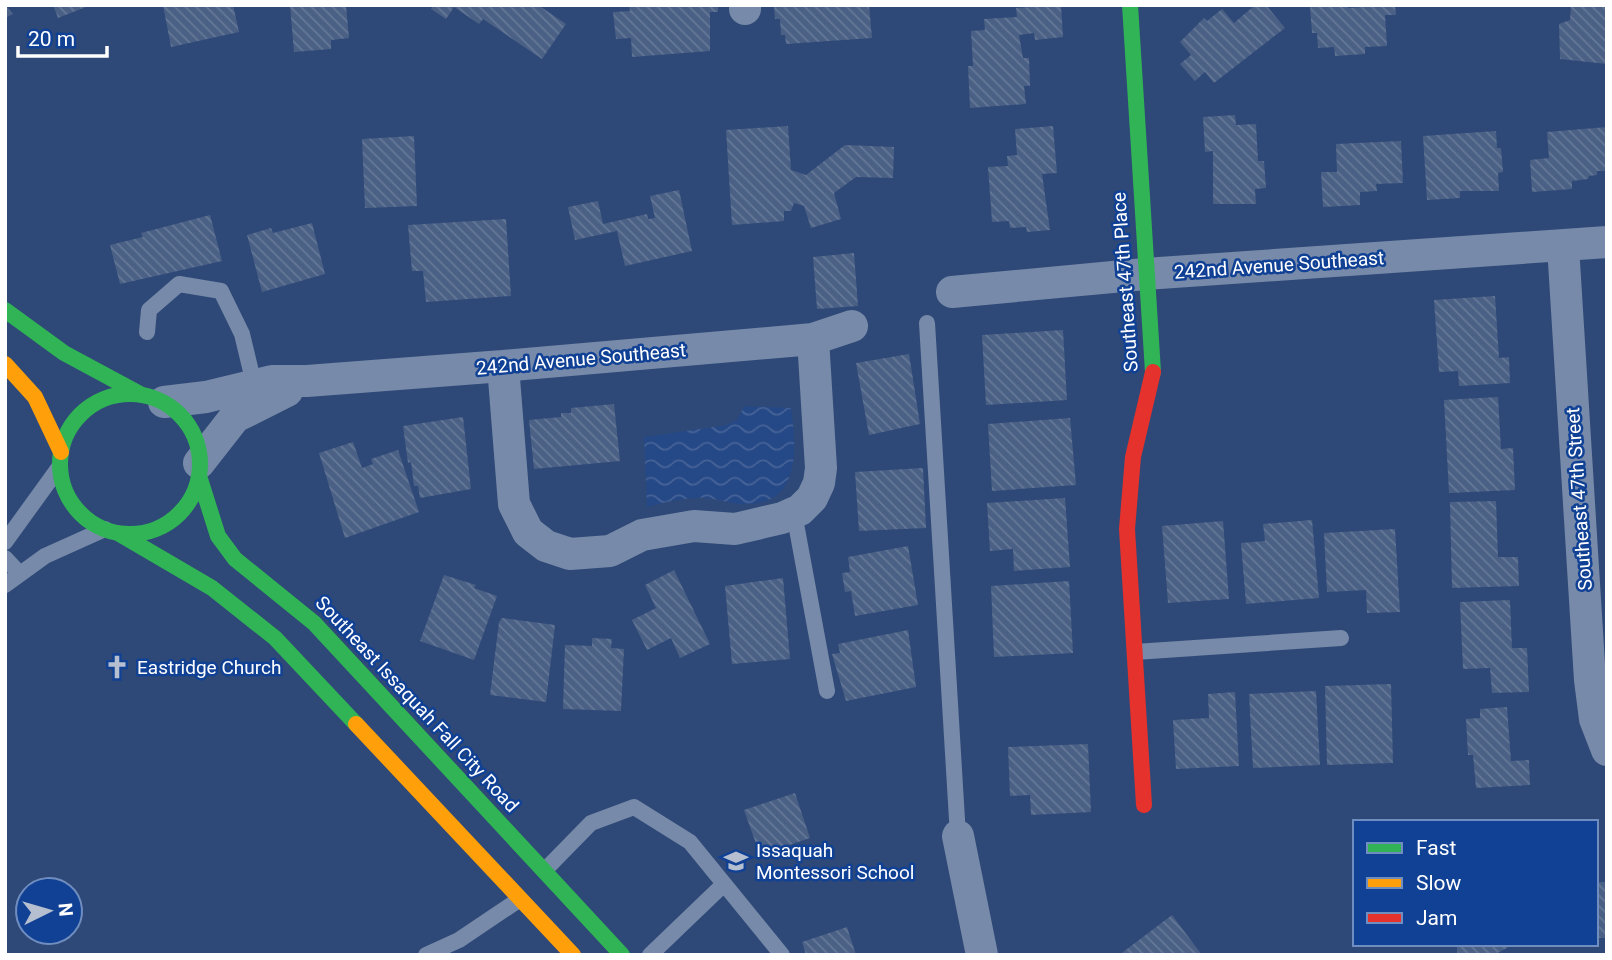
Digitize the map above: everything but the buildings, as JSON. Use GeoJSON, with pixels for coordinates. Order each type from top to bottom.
{"type":"FeatureCollection","features":[{"type":"Feature","properties":{"kind":"street","name":"Southeast 47th Place"},"geometry":{"type":"LineString","coordinates":[[1130,5],[1145,274],[1154,355],[1152,385],[1133,457],[1127,529],[1144,805]]}},
{"type":"Feature","properties":{"kind":"street","name":"242nd Avenue Southeast"},"geometry":{"type":"LineString","coordinates":[[952,292],[1145,274],[1607,242]]}},
{"type":"Feature","properties":{"kind":"street","name":"Southeast 47th Street"},"geometry":{"type":"LineString","coordinates":[[1563,246],[1595,549],[1595,719],[1607,750]]}},
{"type":"Feature","properties":{"kind":"street"},"geometry":{"type":"LineString","coordinates":[[5,310],[64,353],[181,416],[193,434],[199,469],[193,494],[183,510],[169,523],[151,531],[111,531]]}},
{"type":"Feature","properties":{"kind":"street","name":"242nd Avenue Southeast"},"geometry":{"type":"LineString","coordinates":[[153,399],[206,397],[254,384],[813,339],[852,326]]}},
{"type":"Feature","properties":{"kind":"street"},"geometry":{"type":"LineString","coordinates":[[503,366],[514,504],[528,532],[546,546],[570,554],[610,551],[642,535],[694,526],[735,529],[793,513],[812,498],[819,483],[821,468],[813,339]]}},
{"type":"Feature","properties":{"kind":"street"},"geometry":{"type":"LineString","coordinates":[[5,364],[30,390],[60,459],[65,492],[76,510],[212,588],[275,638],[523,898],[573,955]]}},
{"type":"Feature","properties":{"kind":"street","name":"242nd Avenue Southeast"},"geometry":{"type":"LineString","coordinates":[[199,469],[235,417],[307,381]]}},
{"type":"Feature","properties":{"kind":"street"},"geometry":{"type":"LineString","coordinates":[[60,459],[67,433],[78,416],[97,402],[119,394],[153,399]]}},
{"type":"Feature","properties":{"kind":"street","name":"Southeast Issaquah Fall City Road"},"geometry":{"type":"LineString","coordinates":[[199,469],[218,536],[235,559],[314,623],[622,955]]}},
{"type":"Feature","properties":{"kind":"street"},"geometry":{"type":"LineString","coordinates":[[958,836],[982,955]]}},
{"type":"Feature","properties":{"kind":"lane"},"geometry":{"type":"LineString","coordinates":[[147,332],[149,310],[178,284],[221,291],[242,334],[254,384]]}},
{"type":"Feature","properties":{"kind":"lane"},"geometry":{"type":"LineString","coordinates":[[927,323],[958,836]]}},
{"type":"Feature","properties":{"kind":"lane"},"geometry":{"type":"LineString","coordinates":[[5,542],[60,459]]}},
{"type":"Feature","properties":{"kind":"lane"},"geometry":{"type":"LineString","coordinates":[[793,513],[827,691]]}},
{"type":"Feature","properties":{"kind":"lane"},"geometry":{"type":"LineString","coordinates":[[5,585],[57,550],[111,531]]}},
{"type":"Feature","properties":{"kind":"lane"},"geometry":{"type":"LineString","coordinates":[[5,558],[20,573]]}},
{"type":"Feature","properties":{"kind":"lane"},"geometry":{"type":"LineString","coordinates":[[1135,652],[1341,638]]}},
{"type":"Feature","properties":{"kind":"lane"},"geometry":{"type":"LineString","coordinates":[[545,870],[591,823],[634,807],[690,842],[782,955]]}},
{"type":"Feature","properties":{"kind":"lane"},"geometry":{"type":"LineString","coordinates":[[650,955],[724,884]]}},
{"type":"Feature","properties":{"kind":"lane"},"geometry":{"type":"LineString","coordinates":[[426,955],[459,940],[523,898]]}},
{"type":"Feature","properties":{"kind":"water"},"geometry":{"type":"Polygon","coordinates":[[[744,406],[791,408],[794,459],[784,487],[774,497],[759,503],[739,504],[699,498],[647,507],[644,437],[727,425],[738,419],[744,406]]]}},
{"type":"Feature","properties":{"kind":"traffic: fast"},"geometry":{"type":"LineString","coordinates":[[1130,5],[1153,372]]}},
{"type":"Feature","properties":{"kind":"traffic: fast"},"geometry":{"type":"LineString","coordinates":[[5,310],[64,353],[142,395]]}},
{"type":"Feature","properties":{"kind":"traffic: fast"},"geometry":{"type":"LineString","coordinates":[[130,394],[157,399],[179,415],[195,437],[200,464],[195,491],[179,513],[157,529],[130,534],[103,529],[81,513],[65,491],[60,464],[65,437],[81,415],[103,399],[130,394]]}},
{"type":"Feature","properties":{"kind":"traffic: fast"},"geometry":{"type":"LineString","coordinates":[[199,476],[218,536],[235,559],[314,623],[622,955]]}},
{"type":"Feature","properties":{"kind":"traffic: fast"},"geometry":{"type":"LineString","coordinates":[[118,533],[212,588],[275,638],[356,724]]}},
{"type":"Feature","properties":{"kind":"traffic: slow"},"geometry":{"type":"LineString","coordinates":[[5,364],[35,397],[61,452]]}},
{"type":"Feature","properties":{"kind":"traffic: slow"},"geometry":{"type":"LineString","coordinates":[[356,724],[573,955]]}},
{"type":"Feature","properties":{"kind":"traffic: jam"},"geometry":{"type":"LineString","coordinates":[[1144,805],[1127,529],[1133,457],[1153,372]]}},
{"type":"Feature","properties":{"kind":"place","name":"Eastridge Church"},"geometry":{"type":"Point","coordinates":[117,667]}},
{"type":"Feature","properties":{"kind":"place","name":"Issaquah Montessori School"},"geometry":{"type":"Point","coordinates":[736,861]}}]}
